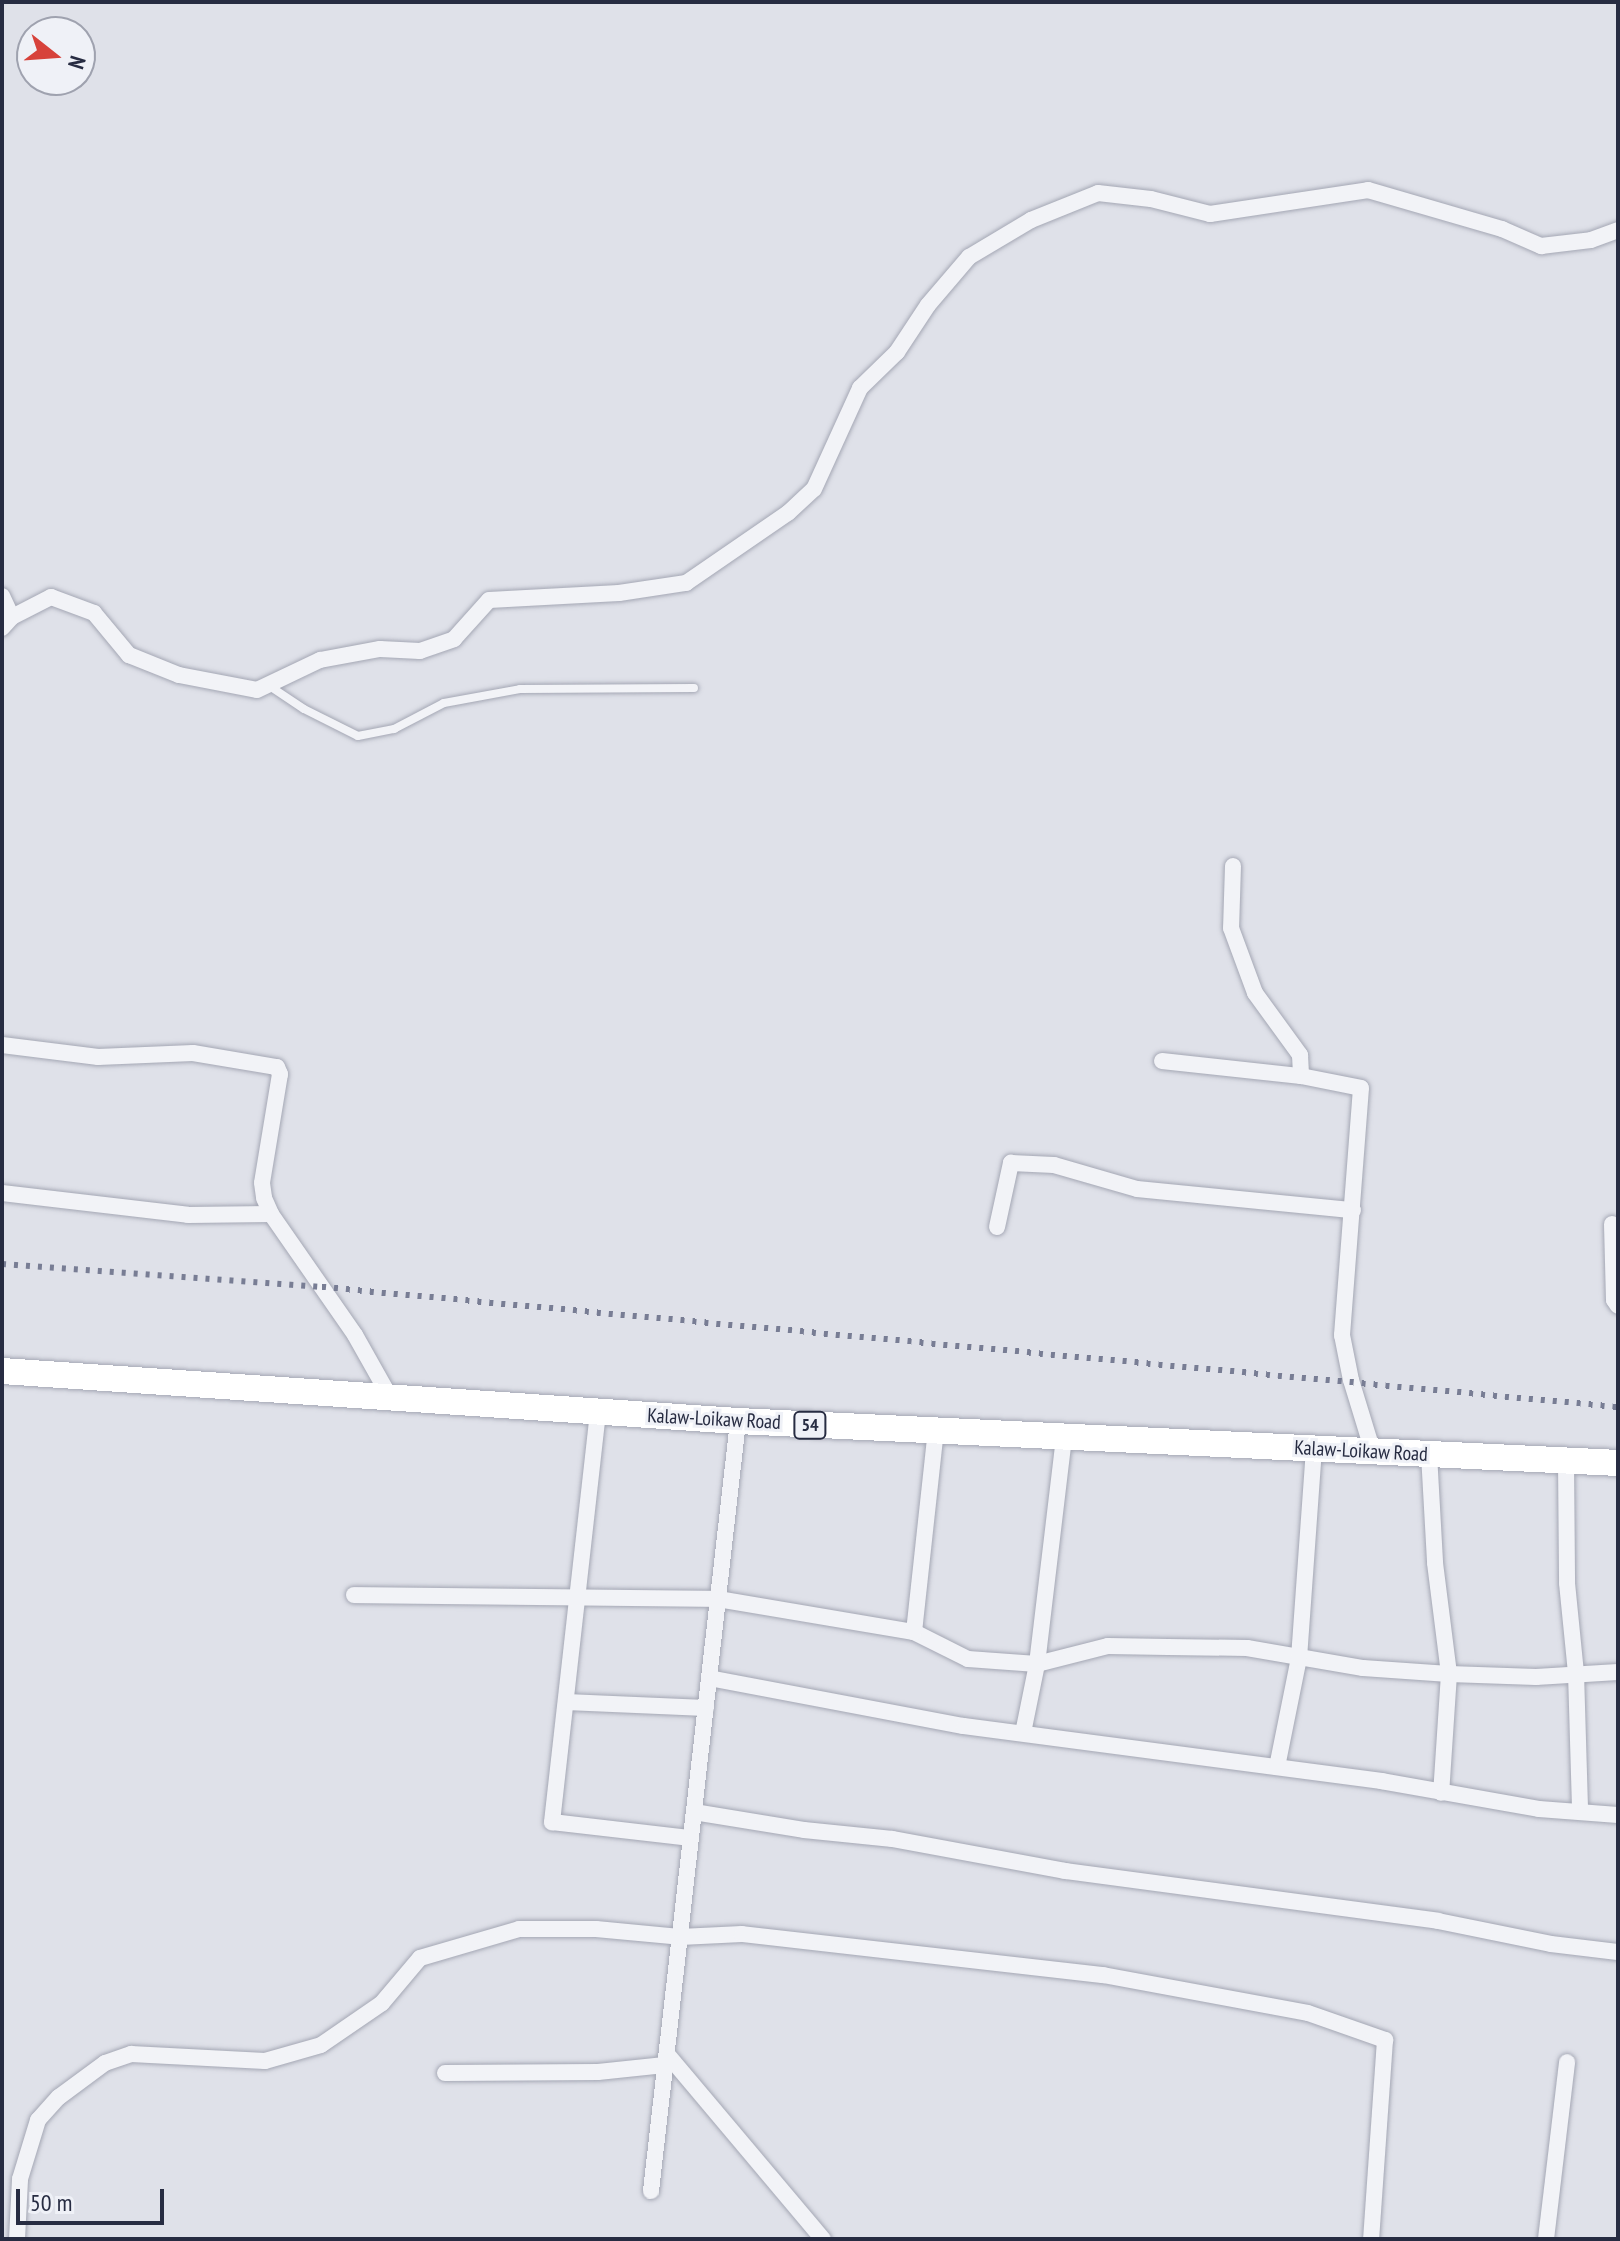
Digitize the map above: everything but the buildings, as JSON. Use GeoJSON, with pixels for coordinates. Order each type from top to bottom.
{"type":"FeatureCollection","features":[{"type":"Feature","properties":{"kind":"main road","name":"Kalaw-Loikaw Road"},"geometry":{"type":"LineString","coordinates":[[2,1371],[738,1421],[1618,1463]]}},
{"type":"Feature","properties":{"kind":"street"},"geometry":{"type":"LineString","coordinates":[[2,596],[7,622],[51,597],[94,613],[129,655],[179,675],[257,690],[320,660],[380,649],[420,651],[454,639],[489,600],[619,593],[686,583],[788,513],[814,489],[860,388],[897,352],[928,305],[969,257],[1031,220],[1098,193],[1151,199],[1210,214],[1368,190],[1502,229],[1541,246],[1591,240],[1618,230]]}},
{"type":"Feature","properties":{"kind":"street"},"geometry":{"type":"LineString","coordinates":[[1233,866],[1231,928],[1255,993],[1300,1055],[1301,1076]]}},
{"type":"Feature","properties":{"kind":"street"},"geometry":{"type":"LineString","coordinates":[[2,1045],[98,1057],[193,1053],[273,1063],[280,1074],[262,1183],[271,1214],[355,1335],[391,1399]]}},
{"type":"Feature","properties":{"kind":"street"},"geometry":{"type":"LineString","coordinates":[[1162,1061],[1301,1076],[1361,1088],[1342,1335],[1351,1380],[1373,1452]]}},
{"type":"Feature","properties":{"kind":"street"},"geometry":{"type":"LineString","coordinates":[[997,1227],[1011,1163],[1054,1165],[1137,1189],[1353,1210]]}},
{"type":"Feature","properties":{"kind":"street"},"geometry":{"type":"LineString","coordinates":[[2,1193],[188,1215],[271,1214]]}},
{"type":"Feature","properties":{"kind":"street"},"geometry":{"type":"LineString","coordinates":[[1612,1224],[1614,1300],[1618,1306]]}},
{"type":"Feature","properties":{"kind":"street"},"geometry":{"type":"LineString","coordinates":[[598,1412],[552,1822],[691,1838]]}},
{"type":"Feature","properties":{"kind":"street"},"geometry":{"type":"LineString","coordinates":[[651,2191],[738,1421]]}},
{"type":"Feature","properties":{"kind":"street"},"geometry":{"type":"LineString","coordinates":[[914,1632],[936,1431]]}},
{"type":"Feature","properties":{"kind":"street"},"geometry":{"type":"LineString","coordinates":[[1023,1733],[1037,1664],[1045,1572],[1064,1437]]}},
{"type":"Feature","properties":{"kind":"street"},"geometry":{"type":"LineString","coordinates":[[1277,1767],[1299,1658],[1314,1449]]}},
{"type":"Feature","properties":{"kind":"street"},"geometry":{"type":"LineString","coordinates":[[1429,1454],[1435,1563],[1449,1674],[1441,1793]]}},
{"type":"Feature","properties":{"kind":"street"},"geometry":{"type":"LineString","coordinates":[[1566,1461],[1567,1583],[1576,1673],[1580,1811]]}},
{"type":"Feature","properties":{"kind":"street"},"geometry":{"type":"LineString","coordinates":[[354,1595],[718,1599],[914,1632],[968,1659],[1037,1664],[1108,1646],[1247,1648],[1363,1668],[1449,1674],[1536,1677],[1618,1672]]}},
{"type":"Feature","properties":{"kind":"street"},"geometry":{"type":"LineString","coordinates":[[709,1678],[964,1726],[1277,1767],[1539,1809],[1618,1815]]}},
{"type":"Feature","properties":{"kind":"street"},"geometry":{"type":"LineString","coordinates":[[566,1702],[706,1708]]}},
{"type":"Feature","properties":{"kind":"street"},"geometry":{"type":"LineString","coordinates":[[694,1812],[804,1830],[893,1839],[1065,1871],[1438,1921],[1551,1944],[1618,1952]]}},
{"type":"Feature","properties":{"kind":"street"},"geometry":{"type":"LineString","coordinates":[[17,2239],[20,2179],[38,2120],[59,2097],[105,2063],[131,2054],[265,2061],[321,2045],[382,2003],[420,1958],[519,1929],[596,1929],[680,1937],[742,1934],[1103,1975],[1308,2013],[1385,2040],[1371,2239]]}},
{"type":"Feature","properties":{"kind":"street"},"geometry":{"type":"LineString","coordinates":[[445,2073],[598,2072],[666,2060]]}},
{"type":"Feature","properties":{"kind":"street"},"geometry":{"type":"LineString","coordinates":[[666,2060],[823,2239]]}},
{"type":"Feature","properties":{"kind":"street"},"geometry":{"type":"LineString","coordinates":[[1546,2239],[1567,2062]]}},
{"type":"Feature","properties":{"kind":"lane"},"geometry":{"type":"LineString","coordinates":[[267,685],[304,709],[358,736],[394,729],[444,703],[520,689],[694,688]]}},
{"type":"Feature","properties":{"kind":"railway"},"geometry":{"type":"LineString","coordinates":[[2,1264],[322,1287],[1618,1407]]}}]}
